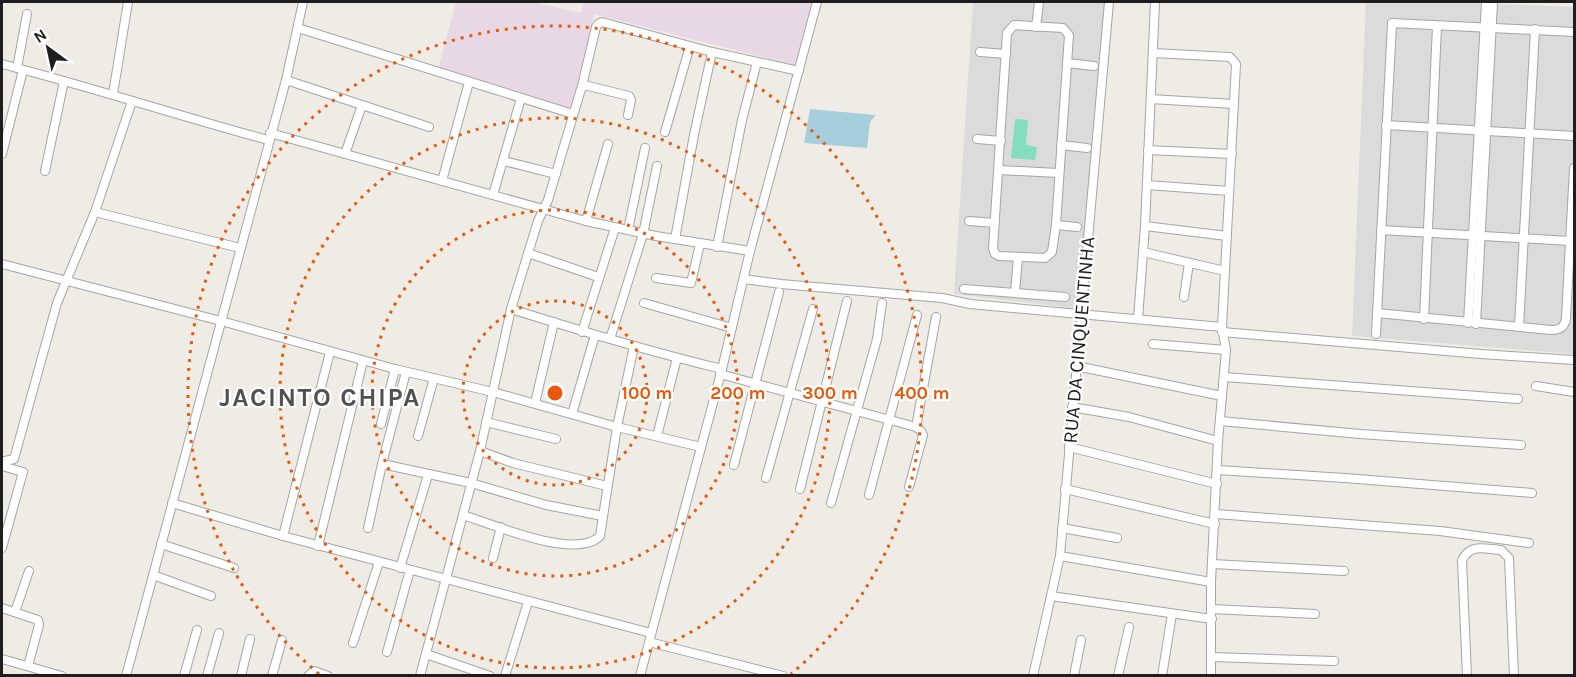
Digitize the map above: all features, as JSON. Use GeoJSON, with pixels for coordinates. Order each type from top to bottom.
{"type":"FeatureCollection","features":[{"type":"Feature","properties":{"kind":"street"},"geometry":{"type":"LineString","coordinates":[[113,94],[128,2]]}},
{"type":"Feature","properties":{"kind":"street"},"geometry":{"type":"LineString","coordinates":[[126,675],[269,136],[286,80],[303,2]]}},
{"type":"Feature","properties":{"kind":"street"},"geometry":{"type":"LineString","coordinates":[[639,675],[817,2]]}},
{"type":"Feature","properties":{"kind":"street"},"geometry":{"type":"LineString","coordinates":[[1036,27],[1039,2]]}},
{"type":"Feature","properties":{"kind":"street","name":"RUA DA CINQUENTINHA"},"geometry":{"type":"LineString","coordinates":[[1033,675],[1060,556],[1109,2]]}},
{"type":"Feature","properties":{"kind":"street"},"geometry":{"type":"LineString","coordinates":[[1138,318],[1145,226],[1155,2]]}},
{"type":"Feature","properties":{"kind":"street"},"geometry":{"type":"LineString","coordinates":[[1486,2],[1488,28]]}},
{"type":"Feature","properties":{"kind":"street"},"geometry":{"type":"LineString","coordinates":[[1472,323],[1488,28],[1493,2]]}},
{"type":"Feature","properties":{"kind":"street"},"geometry":{"type":"LineString","coordinates":[[2,154],[20,69],[27,14]]}},
{"type":"Feature","properties":{"kind":"street"},"geometry":{"type":"LineString","coordinates":[[420,675],[480,451],[511,309],[537,221],[556,174],[598,24],[602,22],[712,52],[799,71]]}},
{"type":"Feature","properties":{"kind":"street"},"geometry":{"type":"LineString","coordinates":[[1377,334],[1392,23],[1575,32]]}},
{"type":"Feature","properties":{"kind":"street"},"geometry":{"type":"LineString","coordinates":[[1014,25],[1036,27],[1063,28],[1069,35],[1056,225],[1052,252],[1045,258],[999,256],[995,254],[993,248],[1007,33],[1014,25]]}},
{"type":"Feature","properties":{"kind":"street"},"geometry":{"type":"LineString","coordinates":[[1424,319],[1437,26]]}},
{"type":"Feature","properties":{"kind":"street"},"geometry":{"type":"LineString","coordinates":[[298,28],[573,114]]}},
{"type":"Feature","properties":{"kind":"street"},"geometry":{"type":"LineString","coordinates":[[1519,327],[1535,29]]}},
{"type":"Feature","properties":{"kind":"street"},"geometry":{"type":"LineString","coordinates":[[664,132],[690,46]]}},
{"type":"Feature","properties":{"kind":"street"},"geometry":{"type":"LineString","coordinates":[[675,239],[712,52]]}},
{"type":"Feature","properties":{"kind":"street"},"geometry":{"type":"LineString","coordinates":[[980,52],[1006,54]]}},
{"type":"Feature","properties":{"kind":"street"},"geometry":{"type":"LineString","coordinates":[[1153,53],[1232,58],[1236,67],[1222,329],[1226,350],[1218,441],[1211,582],[1211,675]]}},
{"type":"Feature","properties":{"kind":"street"},"geometry":{"type":"LineString","coordinates":[[717,247],[740,130],[757,62]]}},
{"type":"Feature","properties":{"kind":"street"},"geometry":{"type":"LineString","coordinates":[[1067,63],[1094,66]]}},
{"type":"Feature","properties":{"kind":"street"},"geometry":{"type":"LineString","coordinates":[[2,64],[132,101],[345,154],[586,221],[643,234],[750,251]]}},
{"type":"Feature","properties":{"kind":"street"},"geometry":{"type":"LineString","coordinates":[[286,80],[429,127]]}},
{"type":"Feature","properties":{"kind":"street"},"geometry":{"type":"LineString","coordinates":[[45,171],[64,81]]}},
{"type":"Feature","properties":{"kind":"street"},"geometry":{"type":"LineString","coordinates":[[442,181],[469,82]]}},
{"type":"Feature","properties":{"kind":"street"},"geometry":{"type":"LineString","coordinates":[[582,86],[631,98],[628,115]]}},
{"type":"Feature","properties":{"kind":"street"},"geometry":{"type":"LineString","coordinates":[[493,195],[521,98]]}},
{"type":"Feature","properties":{"kind":"street"},"geometry":{"type":"LineString","coordinates":[[1151,99],[1234,104]]}},
{"type":"Feature","properties":{"kind":"street"},"geometry":{"type":"LineString","coordinates":[[2,548],[23,472],[2,465],[5,461],[14,459],[57,303],[95,212],[132,101]]}},
{"type":"Feature","properties":{"kind":"street"},"geometry":{"type":"LineString","coordinates":[[345,154],[362,105]]}},
{"type":"Feature","properties":{"kind":"street"},"geometry":{"type":"LineString","coordinates":[[1386,125],[1575,136]]}},
{"type":"Feature","properties":{"kind":"street"},"geometry":{"type":"LineString","coordinates":[[977,139],[1001,141]]}},
{"type":"Feature","properties":{"kind":"street"},"geometry":{"type":"LineString","coordinates":[[586,221],[608,144]]}},
{"type":"Feature","properties":{"kind":"street"},"geometry":{"type":"LineString","coordinates":[[1061,145],[1087,148]]}},
{"type":"Feature","properties":{"kind":"street"},"geometry":{"type":"LineString","coordinates":[[628,230],[645,148]]}},
{"type":"Feature","properties":{"kind":"street"},"geometry":{"type":"LineString","coordinates":[[1148,150],[1232,154]]}},
{"type":"Feature","properties":{"kind":"street"},"geometry":{"type":"LineString","coordinates":[[504,161],[556,174]]}},
{"type":"Feature","properties":{"kind":"street"},"geometry":{"type":"LineString","coordinates":[[610,339],[643,234],[657,166]]}},
{"type":"Feature","properties":{"kind":"street"},"geometry":{"type":"LineString","coordinates":[[1377,314],[1556,330],[1565,324],[1575,168]]}},
{"type":"Feature","properties":{"kind":"street"},"geometry":{"type":"LineString","coordinates":[[999,170],[1058,173]]}},
{"type":"Feature","properties":{"kind":"street"},"geometry":{"type":"LineString","coordinates":[[1147,185],[1229,191]]}},
{"type":"Feature","properties":{"kind":"street"},"geometry":{"type":"LineString","coordinates":[[95,212],[240,248]]}},
{"type":"Feature","properties":{"kind":"street"},"geometry":{"type":"LineString","coordinates":[[969,221],[995,223]]}},
{"type":"Feature","properties":{"kind":"street"},"geometry":{"type":"LineString","coordinates":[[1056,225],[1077,227]]}},
{"type":"Feature","properties":{"kind":"street"},"geometry":{"type":"LineString","coordinates":[[1145,226],[1227,236]]}},
{"type":"Feature","properties":{"kind":"street"},"geometry":{"type":"LineString","coordinates":[[582,332],[615,228]]}},
{"type":"Feature","properties":{"kind":"street"},"geometry":{"type":"LineString","coordinates":[[1381,230],[1570,241]]}},
{"type":"Feature","properties":{"kind":"street"},"geometry":{"type":"LineString","coordinates":[[656,278],[691,283],[700,244]]}},
{"type":"Feature","properties":{"kind":"street"},"geometry":{"type":"LineString","coordinates":[[1143,252],[1225,271]]}},
{"type":"Feature","properties":{"kind":"street"},"geometry":{"type":"LineString","coordinates":[[528,253],[598,277]]}},
{"type":"Feature","properties":{"kind":"street"},"geometry":{"type":"LineString","coordinates":[[1015,292],[1018,257]]}},
{"type":"Feature","properties":{"kind":"street"},"geometry":{"type":"LineString","coordinates":[[1184,297],[1189,263]]}},
{"type":"Feature","properties":{"kind":"street"},"geometry":{"type":"LineString","coordinates":[[2,264],[363,361],[493,392],[617,427],[701,447]]}},
{"type":"Feature","properties":{"kind":"street"},"geometry":{"type":"LineString","coordinates":[[744,279],[942,298],[970,304],[1138,318],[1222,329],[1481,354],[1575,360]]}},
{"type":"Feature","properties":{"kind":"street"},"geometry":{"type":"LineString","coordinates":[[964,289],[1065,297]]}},
{"type":"Feature","properties":{"kind":"street"},"geometry":{"type":"LineString","coordinates":[[734,465],[779,292]]}},
{"type":"Feature","properties":{"kind":"street"},"geometry":{"type":"LineString","coordinates":[[800,489],[847,301]]}},
{"type":"Feature","properties":{"kind":"street"},"geometry":{"type":"LineString","coordinates":[[644,303],[732,328]]}},
{"type":"Feature","properties":{"kind":"street"},"geometry":{"type":"LineString","coordinates":[[831,503],[877,339],[882,303]]}},
{"type":"Feature","properties":{"kind":"street"},"geometry":{"type":"LineString","coordinates":[[511,309],[755,383],[916,427],[923,435],[909,488]]}},
{"type":"Feature","properties":{"kind":"street"},"geometry":{"type":"LineString","coordinates":[[766,478],[788,392],[813,309]]}},
{"type":"Feature","properties":{"kind":"street"},"geometry":{"type":"LineString","coordinates":[[869,495],[917,315]]}},
{"type":"Feature","properties":{"kind":"street"},"geometry":{"type":"LineString","coordinates":[[916,427],[936,317]]}},
{"type":"Feature","properties":{"kind":"street"},"geometry":{"type":"LineString","coordinates":[[535,404],[554,322]]}},
{"type":"Feature","properties":{"kind":"street"},"geometry":{"type":"LineString","coordinates":[[572,414],[595,335]]}},
{"type":"Feature","properties":{"kind":"street"},"geometry":{"type":"LineString","coordinates":[[1153,344],[1226,350]]}},
{"type":"Feature","properties":{"kind":"street"},"geometry":{"type":"LineString","coordinates":[[463,514],[560,543],[584,544],[596,540],[600,536],[617,427],[634,346]]}},
{"type":"Feature","properties":{"kind":"street"},"geometry":{"type":"LineString","coordinates":[[283,536],[330,351]]}},
{"type":"Feature","properties":{"kind":"street"},"geometry":{"type":"LineString","coordinates":[[657,436],[677,358]]}},
{"type":"Feature","properties":{"kind":"street"},"geometry":{"type":"LineString","coordinates":[[318,546],[363,361]]}},
{"type":"Feature","properties":{"kind":"street"},"geometry":{"type":"LineString","coordinates":[[1076,366],[1222,396]]}},
{"type":"Feature","properties":{"kind":"street"},"geometry":{"type":"LineString","coordinates":[[381,424],[395,369]]}},
{"type":"Feature","properties":{"kind":"street"},"geometry":{"type":"LineString","coordinates":[[368,528],[406,372]]}},
{"type":"Feature","properties":{"kind":"street"},"geometry":{"type":"LineString","coordinates":[[1224,377],[1518,399]]}},
{"type":"Feature","properties":{"kind":"street"},"geometry":{"type":"LineString","coordinates":[[418,436],[434,378]]}},
{"type":"Feature","properties":{"kind":"street"},"geometry":{"type":"LineString","coordinates":[[1536,386],[1575,392]]}},
{"type":"Feature","properties":{"kind":"street"},"geometry":{"type":"LineString","coordinates":[[1072,407],[1129,417],[1218,441]]}},
{"type":"Feature","properties":{"kind":"street"},"geometry":{"type":"LineString","coordinates":[[1220,421],[1360,434],[1521,445]]}},
{"type":"Feature","properties":{"kind":"street"},"geometry":{"type":"LineString","coordinates":[[486,422],[556,439]]}},
{"type":"Feature","properties":{"kind":"street"},"geometry":{"type":"LineString","coordinates":[[1069,447],[1217,484]]}},
{"type":"Feature","properties":{"kind":"street"},"geometry":{"type":"LineString","coordinates":[[480,451],[513,462],[607,486]]}},
{"type":"Feature","properties":{"kind":"street"},"geometry":{"type":"LineString","coordinates":[[382,464],[471,483],[546,505],[603,516]]}},
{"type":"Feature","properties":{"kind":"street"},"geometry":{"type":"LineString","coordinates":[[1218,470],[1532,493]]}},
{"type":"Feature","properties":{"kind":"street"},"geometry":{"type":"LineString","coordinates":[[400,567],[428,475]]}},
{"type":"Feature","properties":{"kind":"street"},"geometry":{"type":"LineString","coordinates":[[1065,489],[1215,524]]}},
{"type":"Feature","properties":{"kind":"street"},"geometry":{"type":"LineString","coordinates":[[172,503],[318,546],[528,602],[783,675]]}},
{"type":"Feature","properties":{"kind":"street"},"geometry":{"type":"LineString","coordinates":[[1216,514],[1440,531],[1529,543]]}},
{"type":"Feature","properties":{"kind":"street"},"geometry":{"type":"LineString","coordinates":[[493,558],[501,527]]}},
{"type":"Feature","properties":{"kind":"street"},"geometry":{"type":"LineString","coordinates":[[1062,528],[1117,538]]}},
{"type":"Feature","properties":{"kind":"street"},"geometry":{"type":"LineString","coordinates":[[161,544],[234,568]]}},
{"type":"Feature","properties":{"kind":"street"},"geometry":{"type":"LineString","coordinates":[[1467,675],[1462,560],[1466,552],[1473,548],[1502,550],[1509,558],[1514,675]]}},
{"type":"Feature","properties":{"kind":"street"},"geometry":{"type":"LineString","coordinates":[[1060,556],[1211,582]]}},
{"type":"Feature","properties":{"kind":"street"},"geometry":{"type":"LineString","coordinates":[[353,643],[379,562]]}},
{"type":"Feature","properties":{"kind":"street"},"geometry":{"type":"LineString","coordinates":[[1213,564],[1344,571]]}},
{"type":"Feature","properties":{"kind":"street"},"geometry":{"type":"LineString","coordinates":[[387,652],[410,570]]}},
{"type":"Feature","properties":{"kind":"street"},"geometry":{"type":"LineString","coordinates":[[15,612],[29,571]]}},
{"type":"Feature","properties":{"kind":"street"},"geometry":{"type":"LineString","coordinates":[[153,575],[210,596]]}},
{"type":"Feature","properties":{"kind":"street"},"geometry":{"type":"LineString","coordinates":[[1051,596],[1172,614],[1314,614]]}},
{"type":"Feature","properties":{"kind":"street"},"geometry":{"type":"LineString","coordinates":[[505,675],[528,602]]}},
{"type":"Feature","properties":{"kind":"street"},"geometry":{"type":"LineString","coordinates":[[2,608],[34,618],[38,622],[28,666]]}},
{"type":"Feature","properties":{"kind":"street"},"geometry":{"type":"LineString","coordinates":[[1162,675],[1172,614]]}},
{"type":"Feature","properties":{"kind":"street"},"geometry":{"type":"LineString","coordinates":[[1118,675],[1129,627]]}},
{"type":"Feature","properties":{"kind":"street"},"geometry":{"type":"LineString","coordinates":[[184,675],[197,630]]}},
{"type":"Feature","properties":{"kind":"street"},"geometry":{"type":"LineString","coordinates":[[207,675],[219,633]]}},
{"type":"Feature","properties":{"kind":"street"},"geometry":{"type":"LineString","coordinates":[[241,675],[250,639]]}},
{"type":"Feature","properties":{"kind":"street"},"geometry":{"type":"LineString","coordinates":[[272,675],[282,640]]}},
{"type":"Feature","properties":{"kind":"street"},"geometry":{"type":"LineString","coordinates":[[1074,675],[1080,640]]}},
{"type":"Feature","properties":{"kind":"street"},"geometry":{"type":"LineString","coordinates":[[426,654],[490,675]]}},
{"type":"Feature","properties":{"kind":"street"},"geometry":{"type":"LineString","coordinates":[[1212,657],[1334,661]]}},
{"type":"Feature","properties":{"kind":"street"},"geometry":{"type":"LineString","coordinates":[[2,659],[62,675]]}},
{"type":"Feature","properties":{"kind":"street"},"geometry":{"type":"LineString","coordinates":[[308,675],[314,671],[328,675]]}},
{"type":"Feature","properties":{"kind":"shaded area"},"geometry":{"type":"Polygon","coordinates":[[[456,2],[533,2],[581,13],[584,2],[814,2],[797,66],[594,14],[572,111],[438,69],[456,2]]]}},
{"type":"Feature","properties":{"kind":"shaded area"},"geometry":{"type":"Polygon","coordinates":[[[973,2],[1106,2],[1081,309],[954,294],[973,2]]]}},
{"type":"Feature","properties":{"kind":"shaded area"},"geometry":{"type":"Polygon","coordinates":[[[1366,2],[1454,2],[1574,7],[1574,354],[1352,336],[1366,2]]]}},
{"type":"Feature","properties":{"kind":"green space"},"geometry":{"type":"Polygon","coordinates":[[[1015,119],[1028,120],[1026,145],[1037,147],[1035,160],[1011,158],[1015,119]]]}},
{"type":"Feature","properties":{"kind":"water"},"geometry":{"type":"Polygon","coordinates":[[[810,109],[876,115],[870,122],[867,148],[804,143],[810,109]]]}},
{"type":"Feature","properties":{"kind":"district","name":"JACINTO CHIPA"},"geometry":{"type":"Point","coordinates":[320,397]}}]}
